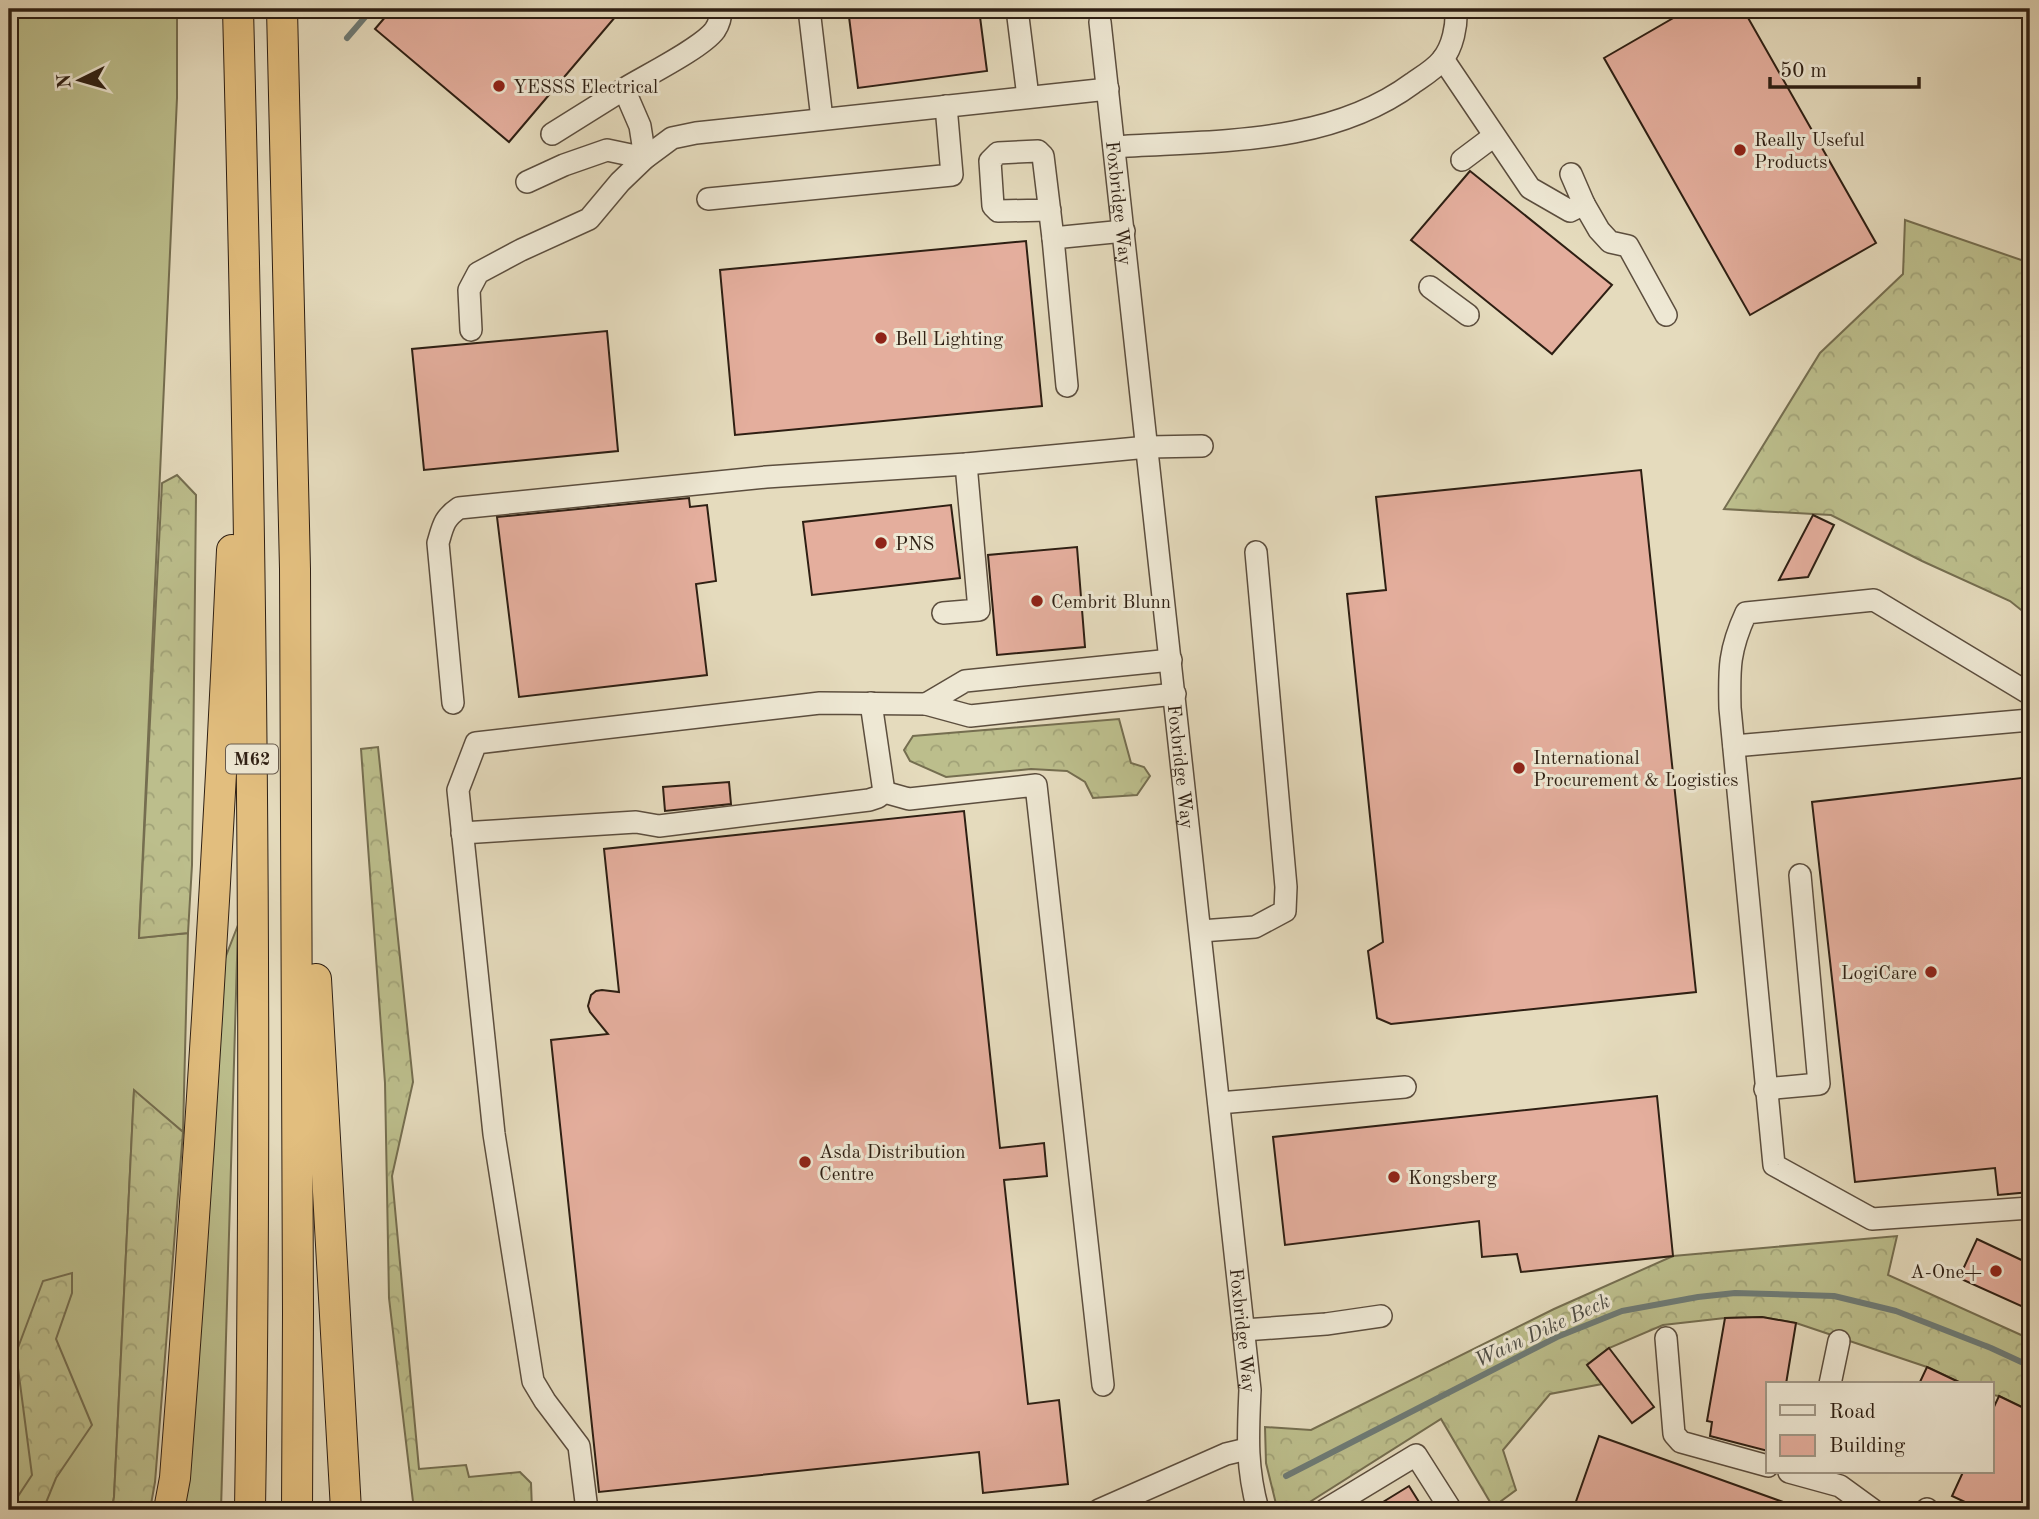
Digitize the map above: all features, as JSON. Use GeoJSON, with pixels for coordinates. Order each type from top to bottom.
{"type":"FeatureCollection","features":[{"type":"Feature","properties":{"kind":"highway","name":"M62"},"geometry":{"type":"LineString","coordinates":[[238,9],[245,269],[253,851],[254,1270],[250,1510]]}},
{"type":"Feature","properties":{"kind":"highway","name":"M62"},"geometry":{"type":"LineString","coordinates":[[282,9],[295,569],[297,1510]]}},
{"type":"Feature","properties":{"kind":"highway","name":"M62"},"geometry":{"type":"LineString","coordinates":[[169,1510],[175,1478],[194,1237],[217,856],[245,269]]}},
{"type":"Feature","properties":{"kind":"highway","name":"M62"},"geometry":{"type":"LineString","coordinates":[[295,569],[346,1510]]}},
{"type":"Feature","properties":{"kind":"street"},"geometry":{"type":"LineString","coordinates":[[552,134],[691,50],[714,32],[721,9]]}},
{"type":"Feature","properties":{"kind":"street"},"geometry":{"type":"LineString","coordinates":[[809,9],[822,119]]}},
{"type":"Feature","properties":{"kind":"street"},"geometry":{"type":"LineString","coordinates":[[1017,9],[1028,97]]}},
{"type":"Feature","properties":{"kind":"street"},"geometry":{"type":"LineString","coordinates":[[1114,147],[1290,133],[1362,113],[1402,92],[1443,59],[1452,39],[1456,9]]}},
{"type":"Feature","properties":{"kind":"street","name":"Foxbridge Way"},"geometry":{"type":"LineString","coordinates":[[1100,22],[1251,1390],[1247,1448],[1251,1486],[1258,1510]]}},
{"type":"Feature","properties":{"kind":"street"},"geometry":{"type":"LineString","coordinates":[[1443,59],[1530,188],[1570,211],[1584,204]]}},
{"type":"Feature","properties":{"kind":"street"},"geometry":{"type":"LineString","coordinates":[[624,89],[640,126],[645,158]]}},
{"type":"Feature","properties":{"kind":"street"},"geometry":{"type":"LineString","coordinates":[[471,330],[469,290],[478,273],[589,219],[620,182],[645,158],[672,138],[696,133],[1108,89]]}},
{"type":"Feature","properties":{"kind":"street"},"geometry":{"type":"LineString","coordinates":[[708,199],[952,175],[946,106]]}},
{"type":"Feature","properties":{"kind":"street"},"geometry":{"type":"LineString","coordinates":[[1462,160],[1494,136]]}},
{"type":"Feature","properties":{"kind":"street"},"geometry":{"type":"LineString","coordinates":[[527,182],[607,150],[645,158]]}},
{"type":"Feature","properties":{"kind":"street"},"geometry":{"type":"LineString","coordinates":[[1571,174],[1599,230],[1611,242],[1628,246],[1666,315]]}},
{"type":"Feature","properties":{"kind":"street"},"geometry":{"type":"LineString","coordinates":[[1050,210],[1067,386]]}},
{"type":"Feature","properties":{"kind":"street"},"geometry":{"type":"LineString","coordinates":[[1053,238],[1124,231]]}},
{"type":"Feature","properties":{"kind":"street"},"geometry":{"type":"LineString","coordinates":[[1430,287],[1468,315]]}},
{"type":"Feature","properties":{"kind":"street"},"geometry":{"type":"LineString","coordinates":[[453,703],[438,543],[449,515],[459,508],[754,478],[966,464],[1148,447],[1202,446]]}},
{"type":"Feature","properties":{"kind":"street"},"geometry":{"type":"LineString","coordinates":[[943,613],[979,610],[966,464]]}},
{"type":"Feature","properties":{"kind":"street"},"geometry":{"type":"LineString","coordinates":[[1201,931],[1255,927],[1285,911],[1286,887],[1256,552]]}},
{"type":"Feature","properties":{"kind":"street"},"geometry":{"type":"LineString","coordinates":[[2030,694],[1874,600],[1746,613],[1735,638],[1729,668],[1730,708],[1774,1165],[1872,1219],[2030,1208]]}},
{"type":"Feature","properties":{"kind":"street"},"geometry":{"type":"LineString","coordinates":[[926,704],[965,681],[1171,660]]}},
{"type":"Feature","properties":{"kind":"street"},"geometry":{"type":"LineString","coordinates":[[587,1510],[579,1446],[533,1381],[494,1133],[457,790],[476,743],[807,704],[926,704],[970,716],[1175,694]]}},
{"type":"Feature","properties":{"kind":"street"},"geometry":{"type":"LineString","coordinates":[[871,703],[884,792]]}},
{"type":"Feature","properties":{"kind":"street"},"geometry":{"type":"LineString","coordinates":[[1734,746],[2030,720]]}},
{"type":"Feature","properties":{"kind":"street"},"geometry":{"type":"LineString","coordinates":[[884,792],[909,799],[1035,785],[1103,1385]]}},
{"type":"Feature","properties":{"kind":"street"},"geometry":{"type":"LineString","coordinates":[[462,833],[636,822],[659,826],[869,800],[884,792]]}},
{"type":"Feature","properties":{"kind":"street"},"geometry":{"type":"LineString","coordinates":[[1765,1089],[1819,1084],[1800,875]]}},
{"type":"Feature","properties":{"kind":"street"},"geometry":{"type":"LineString","coordinates":[[1219,1103],[1405,1087]]}},
{"type":"Feature","properties":{"kind":"street"},"geometry":{"type":"LineString","coordinates":[[1244,1330],[1381,1317]]}},
{"type":"Feature","properties":{"kind":"street"},"geometry":{"type":"LineString","coordinates":[[1666,1338],[1674,1434],[1681,1442],[1766,1465]]}},
{"type":"Feature","properties":{"kind":"street"},"geometry":{"type":"LineString","coordinates":[[1830,1382],[1839,1341]]}},
{"type":"Feature","properties":{"kind":"street"},"geometry":{"type":"LineString","coordinates":[[1099,1510],[1226,1454],[1247,1448]]}},
{"type":"Feature","properties":{"kind":"street"},"geometry":{"type":"LineString","coordinates":[[1325,1510],[1416,1455],[1451,1510]]}},
{"type":"Feature","properties":{"kind":"street"},"geometry":{"type":"LineString","coordinates":[[1803,1474],[1840,1486],[1874,1510]]}},
{"type":"Feature","properties":{"kind":"green space"},"geometry":{"type":"Polygon","coordinates":[[[9,9],[177,9],[177,98],[139,938],[188,933],[183,1132],[134,1091],[112,1510],[9,1510],[9,9]]]}},
{"type":"Feature","properties":{"kind":"green space"},"geometry":{"type":"Polygon","coordinates":[[[1905,220],[2030,263],[2030,617],[2010,601],[1831,515],[1724,509],[1820,353],[1903,274],[1905,220]]]}},
{"type":"Feature","properties":{"kind":"green space"},"geometry":{"type":"Polygon","coordinates":[[[177,475],[196,495],[192,865],[188,933],[139,938],[162,483],[177,475]]]}},
{"type":"Feature","properties":{"kind":"green space"},"geometry":{"type":"Polygon","coordinates":[[[1119,719],[1131,763],[1144,767],[1150,776],[1137,795],[1093,798],[1085,782],[1067,771],[1031,769],[946,777],[910,761],[904,750],[913,736],[1119,719]]]}},
{"type":"Feature","properties":{"kind":"green space"},"geometry":{"type":"Polygon","coordinates":[[[378,747],[413,1082],[392,1176],[419,1469],[466,1465],[469,1477],[520,1472],[531,1483],[532,1510],[414,1510],[389,1298],[385,1083],[361,749],[378,747]]]}},
{"type":"Feature","properties":{"kind":"green space"},"geometry":{"type":"Polygon","coordinates":[[[238,925],[221,1510],[180,1510],[224,961],[238,925]]]}},
{"type":"Feature","properties":{"kind":"green space"},"geometry":{"type":"Polygon","coordinates":[[[134,1090],[183,1132],[155,1482],[150,1510],[112,1510],[114,1497],[134,1090]]]}},
{"type":"Feature","properties":{"kind":"green space"},"geometry":{"type":"Polygon","coordinates":[[[1897,1236],[1888,1275],[2030,1339],[2030,1411],[1994,1395],[1994,1382],[1959,1382],[1927,1367],[1796,1323],[1762,1317],[1663,1325],[1609,1348],[1588,1364],[1602,1384],[1550,1394],[1503,1450],[1516,1490],[1493,1507],[1441,1419],[1297,1510],[1277,1508],[1266,1463],[1265,1427],[1311,1430],[1554,1309],[1673,1256],[1897,1236]]]}},
{"type":"Feature","properties":{"kind":"green space"},"geometry":{"type":"Polygon","coordinates":[[[72,1273],[72,1293],[56,1339],[92,1425],[56,1478],[43,1510],[9,1510],[32,1475],[16,1353],[43,1281],[72,1273]]]}},
{"type":"Feature","properties":{"kind":"building","name":"YESSS Electrical"},"geometry":{"type":"Polygon","coordinates":[[[392,9],[622,9],[509,142],[375,29],[392,9]]]}},
{"type":"Feature","properties":{"kind":"building"},"geometry":{"type":"Polygon","coordinates":[[[848,9],[979,9],[987,71],[858,88],[848,9]]]}},
{"type":"Feature","properties":{"kind":"building","name":"Really Useful Products"},"geometry":{"type":"Polygon","coordinates":[[[1689,9],[1743,9],[1876,243],[1750,315],[1604,58],[1689,9]]]}},
{"type":"Feature","properties":{"kind":"building"},"geometry":{"type":"Polygon","coordinates":[[[1470,171],[1612,285],[1552,354],[1411,240],[1470,171]]]}},
{"type":"Feature","properties":{"kind":"building","name":"Bell Lighting"},"geometry":{"type":"Polygon","coordinates":[[[1026,241],[1042,406],[735,435],[720,270],[1026,241]]]}},
{"type":"Feature","properties":{"kind":"building"},"geometry":{"type":"Polygon","coordinates":[[[607,331],[618,451],[424,470],[412,349],[607,331]]]}},
{"type":"Feature","properties":{"kind":"building","name":"International Procurement & Logistics"},"geometry":{"type":"Polygon","coordinates":[[[1641,470],[1696,992],[1391,1024],[1377,1018],[1368,951],[1383,942],[1347,594],[1386,590],[1376,497],[1641,470]]]}},
{"type":"Feature","properties":{"kind":"building"},"geometry":{"type":"Polygon","coordinates":[[[689,498],[690,507],[707,505],[716,581],[696,584],[707,675],[519,697],[497,517],[689,498]]]}},
{"type":"Feature","properties":{"kind":"building","name":"PNS"},"geometry":{"type":"Polygon","coordinates":[[[951,505],[960,578],[812,595],[803,522],[951,505]]]}},
{"type":"Feature","properties":{"kind":"building"},"geometry":{"type":"Polygon","coordinates":[[[1813,515],[1834,525],[1808,577],[1779,580],[1813,515]]]}},
{"type":"Feature","properties":{"kind":"building","name":"Cembrit Blunn"},"geometry":{"type":"Polygon","coordinates":[[[1077,547],[1085,647],[997,655],[988,555],[1077,547]]]}},
{"type":"Feature","properties":{"kind":"building","name":"LogiCare"},"geometry":{"type":"Polygon","coordinates":[[[2030,777],[2030,1192],[1998,1195],[1995,1168],[1855,1182],[1812,802],[2030,777]]]}},
{"type":"Feature","properties":{"kind":"building"},"geometry":{"type":"Polygon","coordinates":[[[729,782],[731,804],[665,811],[663,787],[729,782]]]}},
{"type":"Feature","properties":{"kind":"building","name":"Asda Distribution Centre"},"geometry":{"type":"Polygon","coordinates":[[[964,811],[1000,1148],[1044,1143],[1047,1176],[1004,1180],[1028,1404],[1059,1400],[1068,1484],[983,1493],[979,1452],[599,1492],[551,1040],[608,1034],[588,1006],[591,995],[596,991],[619,992],[604,849],[964,811]]]}},
{"type":"Feature","properties":{"kind":"building"},"geometry":{"type":"Polygon","coordinates":[[[1657,1096],[1673,1256],[1521,1272],[1517,1254],[1482,1257],[1479,1221],[1285,1245],[1273,1137],[1657,1096]]]}},
{"type":"Feature","properties":{"kind":"building","name":"A-One+"},"geometry":{"type":"Polygon","coordinates":[[[1977,1239],[2030,1264],[2030,1310],[1959,1278],[1977,1239]]]}},
{"type":"Feature","properties":{"kind":"building"},"geometry":{"type":"Polygon","coordinates":[[[1762,1317],[1796,1323],[1786,1382],[1766,1382],[1766,1450],[1710,1436],[1712,1422],[1707,1421],[1725,1318],[1762,1317]]]}},
{"type":"Feature","properties":{"kind":"building"},"geometry":{"type":"Polygon","coordinates":[[[1609,1348],[1654,1407],[1632,1423],[1587,1365],[1609,1348]]]}},
{"type":"Feature","properties":{"kind":"building"},"geometry":{"type":"Polygon","coordinates":[[[1927,1367],[1959,1382],[1920,1382],[1927,1367]]]}},
{"type":"Feature","properties":{"kind":"building"},"geometry":{"type":"Polygon","coordinates":[[[1999,1396],[2030,1411],[2030,1510],[1982,1510],[1952,1496],[1962,1474],[1994,1474],[1994,1407],[1999,1396]]]}},
{"type":"Feature","properties":{"kind":"building"},"geometry":{"type":"Polygon","coordinates":[[[1599,1436],[1800,1508],[1573,1510],[1599,1436]]]}},
{"type":"Feature","properties":{"kind":"building"},"geometry":{"type":"Polygon","coordinates":[[[1409,1486],[1424,1510],[1370,1510],[1409,1486]]]}},
{"type":"Feature","properties":{"kind":"waterway"},"geometry":{"type":"LineString","coordinates":[[347,38],[372,9]]}},
{"type":"Feature","properties":{"kind":"waterway","name":"Wain Dike Beck"},"geometry":{"type":"LineString","coordinates":[[1286,1476],[1557,1337],[1622,1311],[1698,1297],[1735,1293],[1834,1296],[1896,1311],[2030,1366]]}},
{"type":"Feature","properties":{"kind":"waterway","name":"Wain Dike Beck"},"geometry":{"type":"LineString","coordinates":[[1219,1510],[1229,1505]]}},
{"type":"Feature","properties":{"kind":"place","name":"YESSS Electrical"},"geometry":{"type":"Point","coordinates":[499,86]}},
{"type":"Feature","properties":{"kind":"place","name":"Really Useful Products"},"geometry":{"type":"Point","coordinates":[1740,150]}},
{"type":"Feature","properties":{"kind":"place","name":"Bell Lighting"},"geometry":{"type":"Point","coordinates":[881,338]}},
{"type":"Feature","properties":{"kind":"place","name":"PNS"},"geometry":{"type":"Point","coordinates":[881,543]}},
{"type":"Feature","properties":{"kind":"place","name":"Cembrit Blunn"},"geometry":{"type":"Point","coordinates":[1037,601]}},
{"type":"Feature","properties":{"kind":"place","name":"International Procurement & Logistics"},"geometry":{"type":"Point","coordinates":[1519,768]}},
{"type":"Feature","properties":{"kind":"place","name":"LogiCare"},"geometry":{"type":"Point","coordinates":[1931,972]}},
{"type":"Feature","properties":{"kind":"place","name":"Asda Distribution Centre"},"geometry":{"type":"Point","coordinates":[805,1162]}},
{"type":"Feature","properties":{"kind":"place","name":"Kongsberg"},"geometry":{"type":"Point","coordinates":[1394,1177]}},
{"type":"Feature","properties":{"kind":"place","name":"A-One+"},"geometry":{"type":"Point","coordinates":[1996,1271]}}]}
